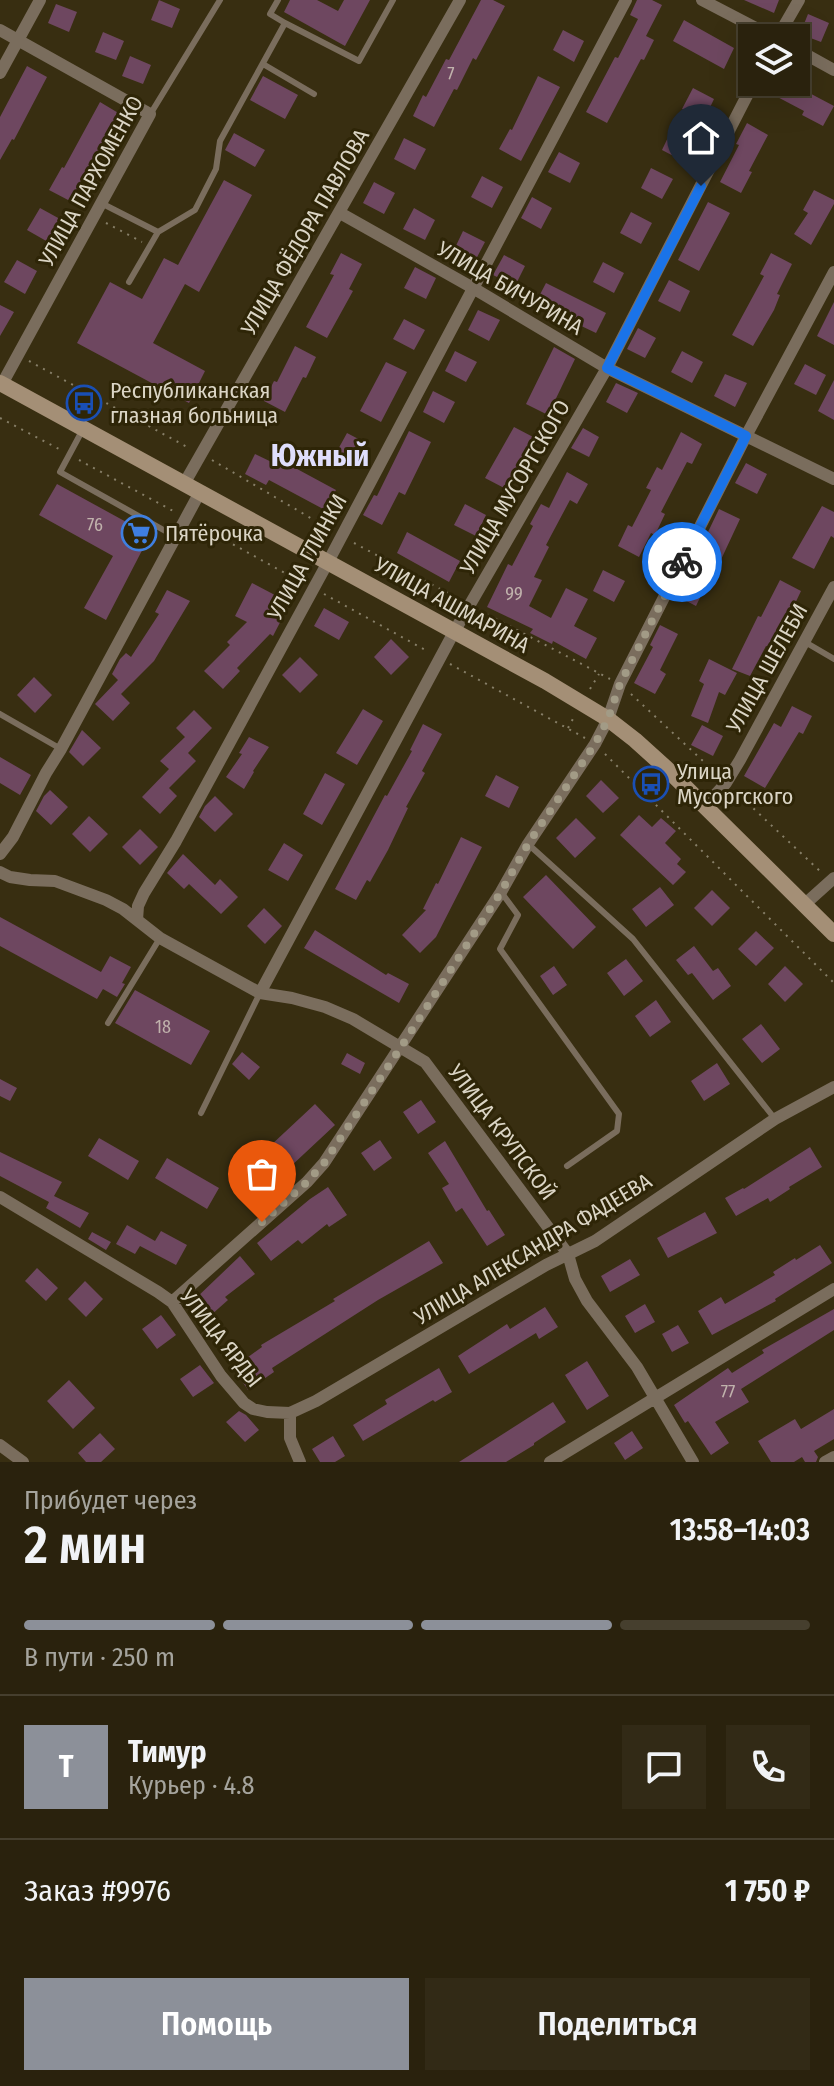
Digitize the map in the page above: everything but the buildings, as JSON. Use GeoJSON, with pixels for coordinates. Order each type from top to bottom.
{"type":"FeatureCollection","features":[{"type":"Feature","properties":{"kind":"street"},"geometry":{"type":"LineString","coordinates":[[0,73],[40,0]]}},
{"type":"Feature","properties":{"kind":"street","name":"УЛИЦА ФЁДОРА ПАВЛОВА"},"geometry":{"type":"LineString","coordinates":[[184,484],[460,0]]}},
{"type":"Feature","properties":{"kind":"street","name":"УЛИЦА ГЛИНКИ"},"geometry":{"type":"LineString","coordinates":[[137,920],[138,906],[144,893],[176,841],[328,562],[626,0]]}},
{"type":"Feature","properties":{"kind":"street"},"geometry":{"type":"LineString","coordinates":[[702,0],[749,24]]}},
{"type":"Feature","properties":{"kind":"street"},"geometry":{"type":"LineString","coordinates":[[784,24],[799,0]]}},
{"type":"Feature","properties":{"kind":"street"},"geometry":{"type":"LineString","coordinates":[[0,30],[150,114]]}},
{"type":"Feature","properties":{"kind":"street"},"geometry":{"type":"LineString","coordinates":[[810,57],[834,70]]}},
{"type":"Feature","properties":{"kind":"street","name":"УЛИЦА МУСОРГСКОГО"},"geometry":{"type":"LineString","coordinates":[[260,993],[454,632],[607,368],[747,96]]}},
{"type":"Feature","properties":{"kind":"street","name":"УЛИЦА ПАРХОМЕНКО"},"geometry":{"type":"LineString","coordinates":[[1,383],[150,114]]}},
{"type":"Feature","properties":{"kind":"street","name":"УЛИЦА БИЧУРИНА"},"geometry":{"type":"LineString","coordinates":[[340,213],[607,368],[834,479]]}},
{"type":"Feature","properties":{"kind":"street"},"geometry":{"type":"LineString","coordinates":[[172,1302],[307,1182],[324,1163],[501,892],[528,844],[595,744],[620,684],[746,436],[834,272]]}},
{"type":"Feature","properties":{"kind":"street","name":"УЛИЦА АШМАРИНА"},"geometry":{"type":"LineString","coordinates":[[1,383],[545,681],[608,719],[666,768],[834,934]]}},
{"type":"Feature","properties":{"kind":"street"},"geometry":{"type":"LineString","coordinates":[[0,854],[13,837],[200,492]]}},
{"type":"Feature","properties":{"kind":"street","name":"УЛИЦА ШЕЛЕБИ"},"geometry":{"type":"LineString","coordinates":[[705,806],[726,783],[834,587]]}},
{"type":"Feature","properties":{"kind":"street","name":"УЛИЦА КРУПСКОЙ"},"geometry":{"type":"LineString","coordinates":[[0,872],[10,877],[55,881],[106,900],[123,909],[160,938],[260,993],[325,1007],[353,1019],[425,1062],[568,1254],[575,1279],[587,1301],[637,1367],[693,1462]]}},
{"type":"Feature","properties":{"kind":"street"},"geometry":{"type":"LineString","coordinates":[[805,904],[832,880]]}},
{"type":"Feature","properties":{"kind":"street","name":"УЛИЦА АЛЕКСАНДРА ФАДЕЕВА"},"geometry":{"type":"LineString","coordinates":[[290,1413],[316,1401],[630,1218],[775,1119],[834,1087]]}},
{"type":"Feature","properties":{"kind":"street","name":"УЛИЦА ЯРДЫ"},"geometry":{"type":"LineString","coordinates":[[0,1197],[172,1302],[221,1376],[244,1403],[253,1409],[290,1413]]}},
{"type":"Feature","properties":{"kind":"street"},"geometry":{"type":"LineString","coordinates":[[550,1462],[834,1289]]}},
{"type":"Feature","properties":{"kind":"street"},"geometry":{"type":"LineString","coordinates":[[290,1413],[290,1438],[300,1462]]}},
{"type":"Feature","properties":{"kind":"street"},"geometry":{"type":"LineString","coordinates":[[0,1445],[23,1462]]}},
{"type":"Feature","properties":{"kind":"street"},"geometry":{"type":"LineString","coordinates":[[825,1462],[834,1457]]}},
{"type":"Feature","properties":{"kind":"lane","name":"УЛИЦА ПАРХОМЕНКО"},"geometry":{"type":"LineString","coordinates":[[150,114],[220,0]]}},
{"type":"Feature","properties":{"kind":"lane"},"geometry":{"type":"LineString","coordinates":[[278,0],[270,14],[359,61],[393,0]]}},
{"type":"Feature","properties":{"kind":"lane"},"geometry":{"type":"LineString","coordinates":[[129,282],[158,232],[195,210],[216,169],[220,141],[285,23]]}},
{"type":"Feature","properties":{"kind":"lane"},"geometry":{"type":"LineString","coordinates":[[263,64],[314,94]]}},
{"type":"Feature","properties":{"kind":"lane"},"geometry":{"type":"LineString","coordinates":[[101,203],[158,232]]}},
{"type":"Feature","properties":{"kind":"lane"},"geometry":{"type":"LineString","coordinates":[[84,428],[60,472],[176,537]]}},
{"type":"Feature","properties":{"kind":"lane"},"geometry":{"type":"LineString","coordinates":[[805,642],[834,659]]}},
{"type":"Feature","properties":{"kind":"lane"},"geometry":{"type":"LineString","coordinates":[[0,714],[61,749]]}},
{"type":"Feature","properties":{"kind":"lane"},"geometry":{"type":"LineString","coordinates":[[528,844],[633,939],[775,1119]]}},
{"type":"Feature","properties":{"kind":"lane"},"geometry":{"type":"LineString","coordinates":[[501,892],[518,915],[500,949],[619,1114],[617,1131],[567,1166]]}},
{"type":"Feature","properties":{"kind":"lane"},"geometry":{"type":"LineString","coordinates":[[108,1023],[160,938]]}},
{"type":"Feature","properties":{"kind":"lane"},"geometry":{"type":"LineString","coordinates":[[201,1113],[260,993]]}},
{"type":"Feature","properties":{"kind":"path"},"geometry":{"type":"LineString","coordinates":[[94,216],[149,246]]}},
{"type":"Feature","properties":{"kind":"path"},"geometry":{"type":"LineString","coordinates":[[18,355],[342,536],[620,684],[832,880]]}},
{"type":"Feature","properties":{"kind":"way so far"},"geometry":{"type":"LineString","coordinates":[[262,1222],[324,1163],[501,892],[528,844],[595,744],[620,684],[682,562]]}},
{"type":"Feature","properties":{"kind":"place","name":"Республиканская глазная больница"},"geometry":{"type":"Point","coordinates":[84,403]}},
{"type":"Feature","properties":{"kind":"place","name":"Пятёрочка"},"geometry":{"type":"Point","coordinates":[139,533]}},
{"type":"Feature","properties":{"kind":"place","name":"Улица Мусоргского"},"geometry":{"type":"Point","coordinates":[651,784]}},
{"type":"Feature","properties":{"kind":"district","name":"Южный"},"geometry":{"type":"Point","coordinates":[320,456]}},
{"type":"Feature","properties":{"kind":"route"},"geometry":{"type":"LineString","coordinates":[[682,562],[746,436],[607,368],[701,186]]}}]}
